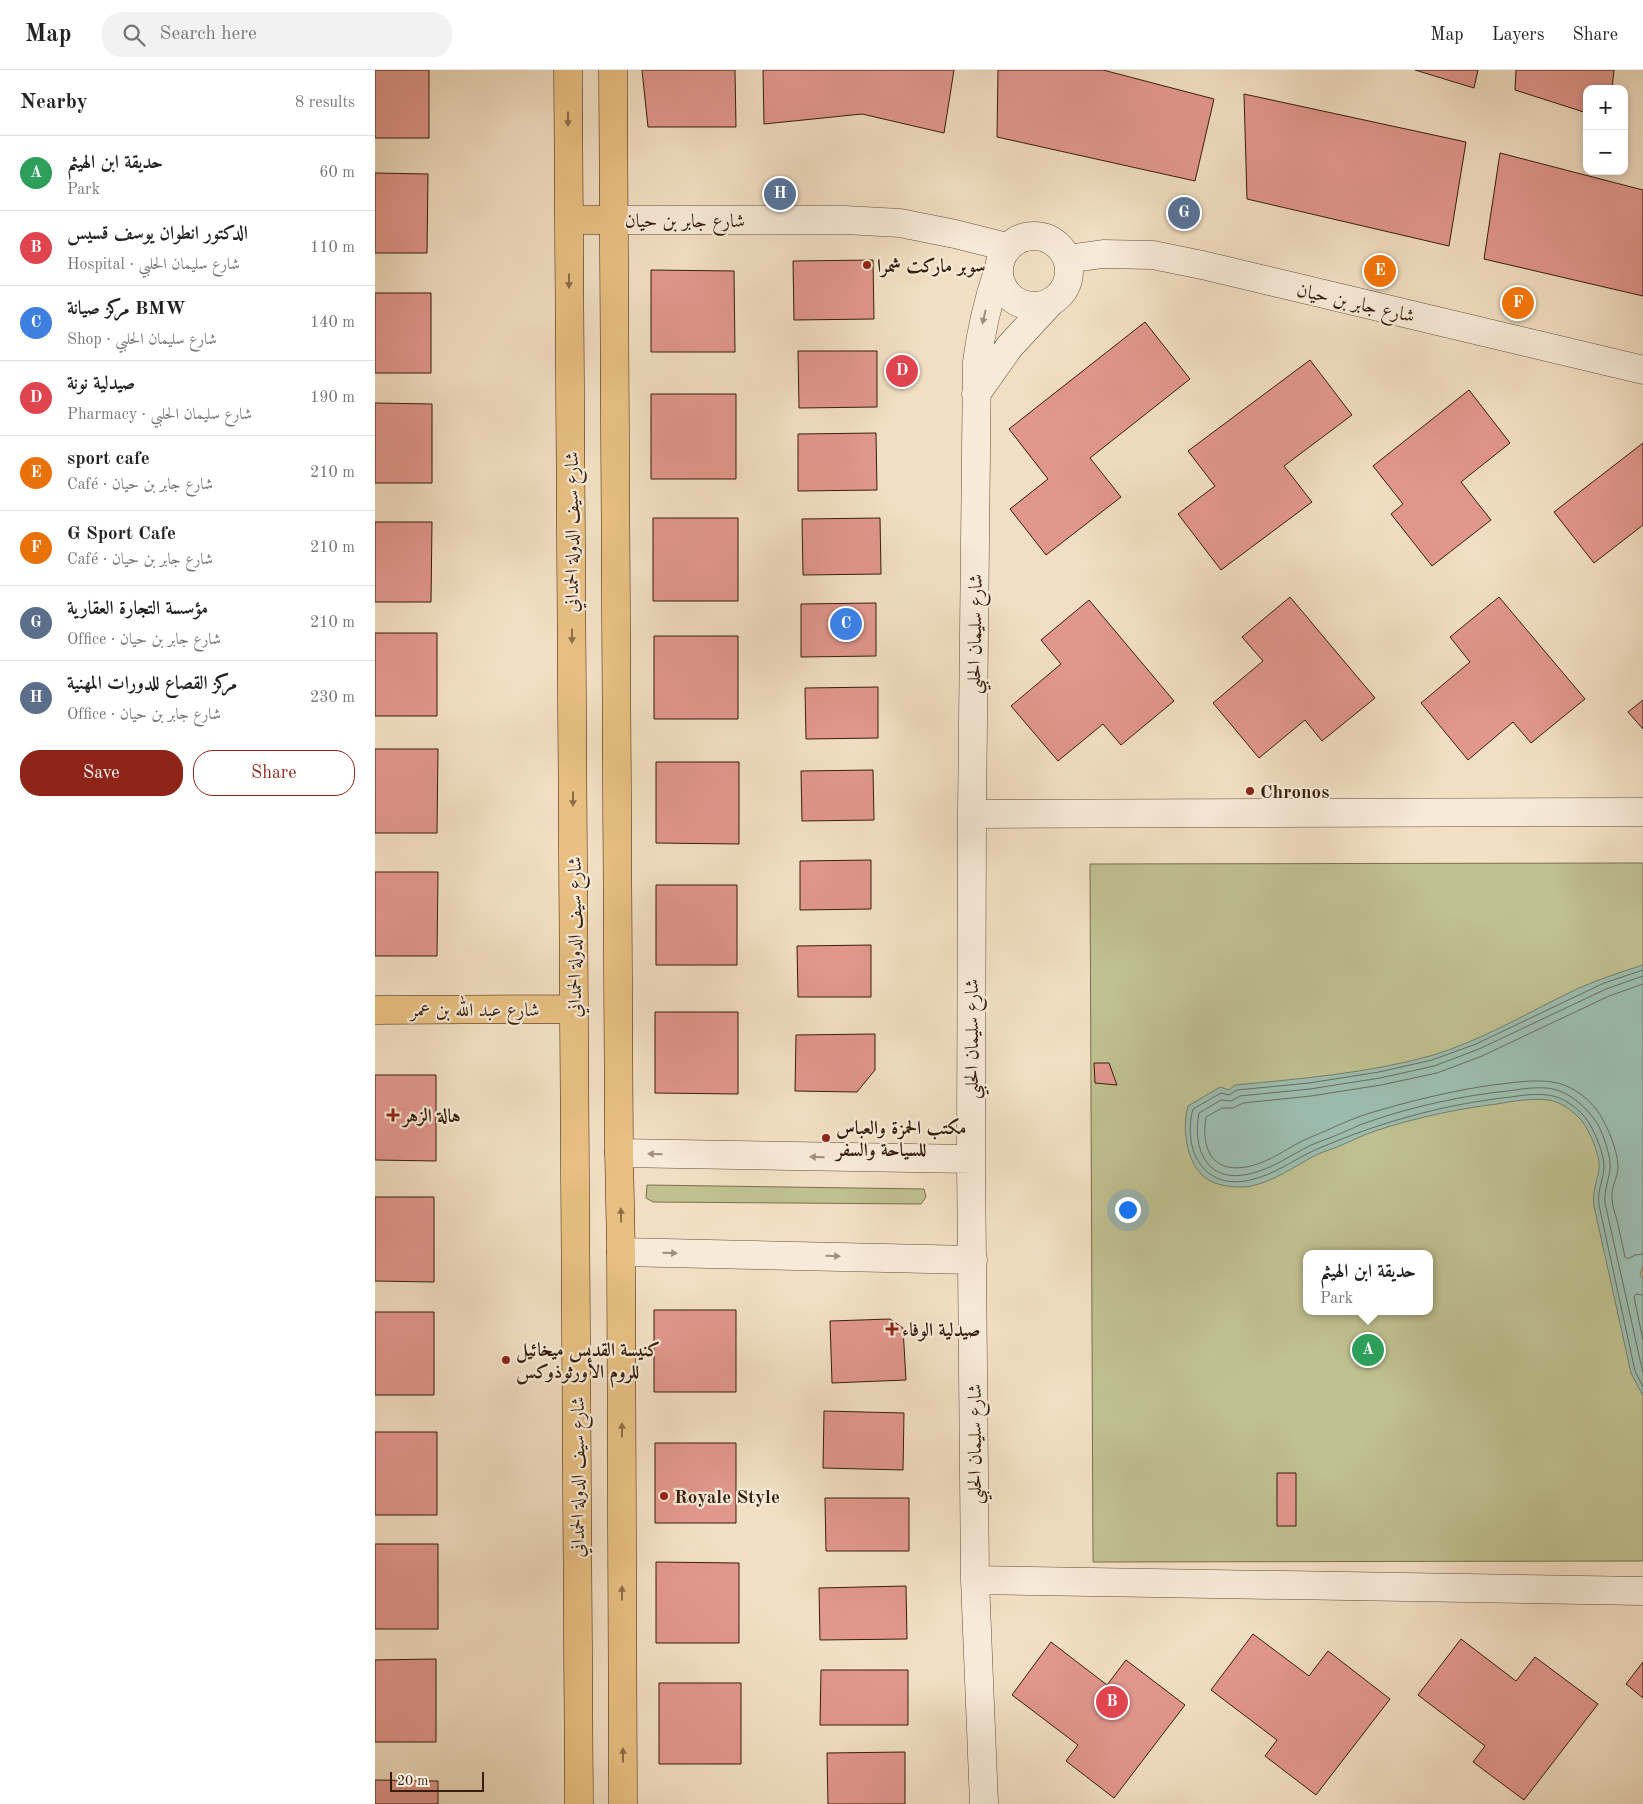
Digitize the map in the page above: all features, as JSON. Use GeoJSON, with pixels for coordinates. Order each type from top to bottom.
{"type":"FeatureCollection","features":[{"type":"Feature","properties":{"kind":"main road","name":"شارع سيف الدولة الحمداني"},"geometry":{"type":"LineString","coordinates":[[568,70],[579,1804]]}},
{"type":"Feature","properties":{"kind":"main road"},"geometry":{"type":"LineString","coordinates":[[613,70],[623,1804]]}},
{"type":"Feature","properties":{"kind":"main road","name":"شارع جابر بن حيان"},"geometry":{"type":"LineString","coordinates":[[569,220],[614,220]]}},
{"type":"Feature","properties":{"kind":"main road","name":"شارع عبد الله بن عمر"},"geometry":{"type":"LineString","coordinates":[[375,1010],[575,1008]]}},
{"type":"Feature","properties":{"kind":"street","name":"شارع جابر بن حيان"},"geometry":{"type":"LineString","coordinates":[[614,220],[845,220],[900,223],[955,234],[1003,259]]}},
{"type":"Feature","properties":{"kind":"street"},"geometry":{"type":"LineString","coordinates":[[976,394],[1009,346],[1050,303],[1059,297],[1069,279],[1070,270],[1067,259],[1061,249],[1052,241],[1041,236],[1029,236],[1017,240],[1003,259],[1000,283],[1015,302],[1026,306],[1038,307],[1050,303]]}},
{"type":"Feature","properties":{"kind":"street","name":"شارع جابر بن حيان"},"geometry":{"type":"LineString","coordinates":[[1067,259],[1111,254],[1153,255],[1643,370]]}},
{"type":"Feature","properties":{"kind":"street","name":"شارع سليمان الحلبي"},"geometry":{"type":"LineString","coordinates":[[984,1804],[975,1580],[971,1159],[976,394],[977,362],[981,331],[988,300],[1003,259]]}},
{"type":"Feature","properties":{"kind":"street"},"geometry":{"type":"LineString","coordinates":[[972,814],[1643,812]]}},
{"type":"Feature","properties":{"kind":"street"},"geometry":{"type":"LineString","coordinates":[[619,1153],[971,1159]]}},
{"type":"Feature","properties":{"kind":"street"},"geometry":{"type":"LineString","coordinates":[[621,1252],[973,1260]]}},
{"type":"Feature","properties":{"kind":"street"},"geometry":{"type":"LineString","coordinates":[[975,1580],[1643,1591]]}},
{"type":"Feature","properties":{"kind":"green space"},"geometry":{"type":"Polygon","coordinates":[[[1643,863],[1643,1561],[1093,1562],[1090,864],[1643,863]]]}},
{"type":"Feature","properties":{"kind":"green space"},"geometry":{"type":"Polygon","coordinates":[[[647,1185],[924,1189],[926,1197],[921,1204],[653,1202],[646,1198],[647,1185]]]}},
{"type":"Feature","properties":{"kind":"water"},"geometry":{"type":"Polygon","coordinates":[[[1643,965],[1643,1265],[1640,1275],[1643,1279],[1643,1396],[1631,1373],[1594,1206],[1594,1191],[1599,1169],[1596,1151],[1591,1136],[1584,1124],[1574,1113],[1562,1105],[1549,1100],[1523,1100],[1451,1111],[1420,1118],[1370,1133],[1318,1154],[1277,1177],[1251,1186],[1231,1187],[1211,1181],[1201,1174],[1192,1160],[1187,1142],[1185,1123],[1188,1106],[1220,1087],[1229,1090],[1235,1085],[1358,1071],[1430,1056],[1487,1034],[1579,988],[1643,965]]]}},
{"type":"Feature","properties":{"kind":"building"},"geometry":{"type":"Polygon","coordinates":[[[375,70],[429,70],[429,138],[375,138],[375,70]]]}},
{"type":"Feature","properties":{"kind":"building"},"geometry":{"type":"Polygon","coordinates":[[[642,70],[735,70],[736,127],[648,127],[642,70]]]}},
{"type":"Feature","properties":{"kind":"building"},"geometry":{"type":"Polygon","coordinates":[[[763,70],[954,70],[944,133],[862,114],[764,124],[763,70]]]}},
{"type":"Feature","properties":{"kind":"building"},"geometry":{"type":"Polygon","coordinates":[[[998,70],[1103,70],[1214,99],[1195,181],[997,137],[998,70]]]}},
{"type":"Feature","properties":{"kind":"building"},"geometry":{"type":"Polygon","coordinates":[[[1415,70],[1478,70],[1474,88],[1415,70]]]}},
{"type":"Feature","properties":{"kind":"building"},"geometry":{"type":"Polygon","coordinates":[[[1516,70],[1614,70],[1612,85],[1583,85],[1583,112],[1515,90],[1516,70]]]}},
{"type":"Feature","properties":{"kind":"building"},"geometry":{"type":"Polygon","coordinates":[[[1244,94],[1466,142],[1449,246],[1247,199],[1244,94]]]}},
{"type":"Feature","properties":{"kind":"building"},"geometry":{"type":"Polygon","coordinates":[[[1500,153],[1643,190],[1643,296],[1484,259],[1500,153]]]}},
{"type":"Feature","properties":{"kind":"building"},"geometry":{"type":"Polygon","coordinates":[[[375,173],[428,174],[427,253],[375,253],[375,173]]]}},
{"type":"Feature","properties":{"kind":"building"},"geometry":{"type":"Polygon","coordinates":[[[873,260],[874,319],[794,320],[793,261],[873,260]]]}},
{"type":"Feature","properties":{"kind":"building"},"geometry":{"type":"Polygon","coordinates":[[[651,270],[734,271],[735,352],[651,352],[651,270]]]}},
{"type":"Feature","properties":{"kind":"building"},"geometry":{"type":"Polygon","coordinates":[[[375,293],[431,293],[431,373],[375,373],[375,293]]]}},
{"type":"Feature","properties":{"kind":"building"},"geometry":{"type":"Polygon","coordinates":[[[1145,322],[1190,379],[1090,458],[1121,497],[1046,555],[1010,509],[1048,479],[1009,429],[1145,322]]]}},
{"type":"Feature","properties":{"kind":"building"},"geometry":{"type":"Polygon","coordinates":[[[798,351],[877,351],[877,407],[799,408],[798,351]]]}},
{"type":"Feature","properties":{"kind":"building"},"geometry":{"type":"Polygon","coordinates":[[[1310,360],[1352,415],[1284,466],[1312,502],[1221,570],[1178,514],[1215,486],[1188,451],[1310,360]]]}},
{"type":"Feature","properties":{"kind":"building"},"geometry":{"type":"Polygon","coordinates":[[[1469,390],[1510,443],[1461,482],[1491,520],[1432,566],[1391,514],[1403,504],[1373,466],[1469,390]]]}},
{"type":"Feature","properties":{"kind":"building"},"geometry":{"type":"Polygon","coordinates":[[[651,394],[736,394],[736,479],[651,479],[651,394]]]}},
{"type":"Feature","properties":{"kind":"building"},"geometry":{"type":"Polygon","coordinates":[[[375,403],[432,404],[432,483],[375,483],[375,403]]]}},
{"type":"Feature","properties":{"kind":"building"},"geometry":{"type":"Polygon","coordinates":[[[876,433],[877,490],[798,491],[798,434],[876,433]]]}},
{"type":"Feature","properties":{"kind":"building"},"geometry":{"type":"Polygon","coordinates":[[[1643,443],[1643,525],[1594,563],[1554,512],[1643,443]]]}},
{"type":"Feature","properties":{"kind":"building"},"geometry":{"type":"Polygon","coordinates":[[[653,518],[738,518],[738,601],[653,601],[653,518]]]}},
{"type":"Feature","properties":{"kind":"building"},"geometry":{"type":"Polygon","coordinates":[[[880,518],[881,574],[803,575],[802,519],[880,518]]]}},
{"type":"Feature","properties":{"kind":"building"},"geometry":{"type":"Polygon","coordinates":[[[375,522],[432,522],[431,602],[375,602],[375,522]]]}},
{"type":"Feature","properties":{"kind":"building"},"geometry":{"type":"Polygon","coordinates":[[[1290,597],[1375,698],[1322,741],[1305,720],[1259,758],[1213,703],[1263,661],[1242,637],[1290,597]]]}},
{"type":"Feature","properties":{"kind":"building"},"geometry":{"type":"Polygon","coordinates":[[[1499,597],[1585,699],[1531,743],[1513,722],[1468,760],[1421,703],[1470,662],[1450,637],[1499,597]]]}},
{"type":"Feature","properties":{"kind":"building"},"geometry":{"type":"Polygon","coordinates":[[[1089,600],[1174,701],[1121,745],[1103,724],[1058,761],[1011,706],[1061,664],[1041,640],[1089,600]]]}},
{"type":"Feature","properties":{"kind":"building"},"geometry":{"type":"Polygon","coordinates":[[[876,603],[876,656],[801,657],[801,604],[876,603]]]}},
{"type":"Feature","properties":{"kind":"building"},"geometry":{"type":"Polygon","coordinates":[[[375,633],[437,633],[437,716],[375,716],[375,633]]]}},
{"type":"Feature","properties":{"kind":"building"},"geometry":{"type":"Polygon","coordinates":[[[654,636],[738,636],[738,719],[654,719],[654,636]]]}},
{"type":"Feature","properties":{"kind":"building"},"geometry":{"type":"Polygon","coordinates":[[[878,687],[878,738],[806,739],[805,688],[878,687]]]}},
{"type":"Feature","properties":{"kind":"building"},"geometry":{"type":"Polygon","coordinates":[[[1643,700],[1643,729],[1628,712],[1643,700]]]}},
{"type":"Feature","properties":{"kind":"building"},"geometry":{"type":"Polygon","coordinates":[[[375,749],[438,749],[437,833],[375,833],[375,749]]]}},
{"type":"Feature","properties":{"kind":"building"},"geometry":{"type":"Polygon","coordinates":[[[656,762],[739,762],[739,844],[656,843],[656,762]]]}},
{"type":"Feature","properties":{"kind":"building"},"geometry":{"type":"Polygon","coordinates":[[[873,770],[874,820],[802,821],[801,771],[873,770]]]}},
{"type":"Feature","properties":{"kind":"building"},"geometry":{"type":"Polygon","coordinates":[[[871,860],[871,909],[800,910],[800,861],[871,860]]]}},
{"type":"Feature","properties":{"kind":"building"},"geometry":{"type":"Polygon","coordinates":[[[375,872],[438,872],[437,956],[375,956],[375,872]]]}},
{"type":"Feature","properties":{"kind":"building"},"geometry":{"type":"Polygon","coordinates":[[[656,885],[737,885],[737,965],[656,965],[656,885]]]}},
{"type":"Feature","properties":{"kind":"building"},"geometry":{"type":"Polygon","coordinates":[[[871,945],[871,997],[798,997],[797,946],[871,945]]]}},
{"type":"Feature","properties":{"kind":"building"},"geometry":{"type":"Polygon","coordinates":[[[655,1012],[738,1012],[738,1094],[655,1093],[655,1012]]]}},
{"type":"Feature","properties":{"kind":"building"},"geometry":{"type":"Polygon","coordinates":[[[875,1034],[875,1070],[857,1092],[795,1091],[796,1035],[875,1034]]]}},
{"type":"Feature","properties":{"kind":"building"},"geometry":{"type":"Polygon","coordinates":[[[1094,1063],[1109,1063],[1117,1085],[1095,1083],[1094,1063]]]}},
{"type":"Feature","properties":{"kind":"building"},"geometry":{"type":"Polygon","coordinates":[[[375,1075],[436,1075],[436,1161],[375,1160],[375,1075]]]}},
{"type":"Feature","properties":{"kind":"building"},"geometry":{"type":"Polygon","coordinates":[[[375,1197],[434,1197],[434,1282],[375,1281],[375,1197]]]}},
{"type":"Feature","properties":{"kind":"building"},"geometry":{"type":"Polygon","coordinates":[[[654,1310],[736,1310],[736,1392],[654,1392],[654,1310]]]}},
{"type":"Feature","properties":{"kind":"building"},"geometry":{"type":"Polygon","coordinates":[[[375,1312],[434,1312],[434,1395],[375,1395],[375,1312]]]}},
{"type":"Feature","properties":{"kind":"building"},"geometry":{"type":"Polygon","coordinates":[[[890,1319],[903,1328],[906,1380],[832,1383],[830,1321],[890,1319]]]}},
{"type":"Feature","properties":{"kind":"building"},"geometry":{"type":"Polygon","coordinates":[[[824,1411],[904,1413],[903,1470],[823,1468],[824,1411]]]}},
{"type":"Feature","properties":{"kind":"building"},"geometry":{"type":"Polygon","coordinates":[[[375,1432],[437,1432],[437,1515],[375,1515],[375,1432]]]}},
{"type":"Feature","properties":{"kind":"building"},"geometry":{"type":"Polygon","coordinates":[[[655,1443],[736,1443],[736,1523],[655,1523],[655,1443]]]}},
{"type":"Feature","properties":{"kind":"building"},"geometry":{"type":"Polygon","coordinates":[[[1277,1473],[1296,1473],[1296,1526],[1277,1526],[1277,1473]]]}},
{"type":"Feature","properties":{"kind":"building"},"geometry":{"type":"Polygon","coordinates":[[[825,1498],[909,1498],[909,1551],[826,1551],[825,1498]]]}},
{"type":"Feature","properties":{"kind":"building"},"geometry":{"type":"Polygon","coordinates":[[[375,1544],[438,1544],[438,1629],[375,1629],[375,1544]]]}},
{"type":"Feature","properties":{"kind":"building"},"geometry":{"type":"Polygon","coordinates":[[[656,1562],[739,1563],[739,1643],[656,1643],[656,1562]]]}},
{"type":"Feature","properties":{"kind":"building"},"geometry":{"type":"Polygon","coordinates":[[[906,1586],[907,1639],[820,1640],[819,1588],[906,1586]]]}},
{"type":"Feature","properties":{"kind":"building"},"geometry":{"type":"Polygon","coordinates":[[[1253,1634],[1309,1676],[1328,1651],[1390,1699],[1316,1795],[1265,1756],[1277,1740],[1211,1690],[1253,1634]]]}},
{"type":"Feature","properties":{"kind":"building"},"geometry":{"type":"Polygon","coordinates":[[[1461,1639],[1516,1681],[1535,1657],[1598,1704],[1524,1800],[1473,1762],[1485,1746],[1418,1695],[1461,1639]]]}},
{"type":"Feature","properties":{"kind":"building"},"geometry":{"type":"Polygon","coordinates":[[[1051,1642],[1107,1685],[1126,1660],[1185,1705],[1114,1798],[1066,1761],[1078,1745],[1012,1695],[1051,1642]]]}},
{"type":"Feature","properties":{"kind":"building"},"geometry":{"type":"Polygon","coordinates":[[[436,1659],[436,1742],[375,1742],[375,1660],[436,1659]]]}},
{"type":"Feature","properties":{"kind":"building"},"geometry":{"type":"Polygon","coordinates":[[[1643,1662],[1643,1698],[1626,1684],[1643,1662]]]}},
{"type":"Feature","properties":{"kind":"building"},"geometry":{"type":"Polygon","coordinates":[[[821,1670],[908,1670],[908,1725],[820,1725],[821,1670]]]}},
{"type":"Feature","properties":{"kind":"building"},"geometry":{"type":"Polygon","coordinates":[[[659,1683],[741,1683],[741,1764],[659,1764],[659,1683]]]}},
{"type":"Feature","properties":{"kind":"building"},"geometry":{"type":"Polygon","coordinates":[[[905,1752],[905,1804],[828,1804],[827,1753],[905,1752]]]}},
{"type":"Feature","properties":{"kind":"building"},"geometry":{"type":"Polygon","coordinates":[[[375,1780],[438,1781],[438,1804],[375,1804],[375,1780]]]}},
{"type":"Feature","properties":{"kind":"place","name":"مركز القصاع للدورات المهنية"},"geometry":{"type":"Point","coordinates":[780,194]}},
{"type":"Feature","properties":{"kind":"place","name":"مؤسسة التجارة العقارية"},"geometry":{"type":"Point","coordinates":[1184,213]}},
{"type":"Feature","properties":{"kind":"place","name":"سوبر ماركت شمرا"},"geometry":{"type":"Point","coordinates":[867,265]}},
{"type":"Feature","properties":{"kind":"place","name":"sport cafe"},"geometry":{"type":"Point","coordinates":[1380,271]}},
{"type":"Feature","properties":{"kind":"place","name":"G Sport Cafe"},"geometry":{"type":"Point","coordinates":[1518,303]}},
{"type":"Feature","properties":{"kind":"place","name":"صيدلية نونة"},"geometry":{"type":"Point","coordinates":[902,371]}},
{"type":"Feature","properties":{"kind":"place","name":"مركز صيانة BMW"},"geometry":{"type":"Point","coordinates":[846,624]}},
{"type":"Feature","properties":{"kind":"place","name":"Chronos"},"geometry":{"type":"Point","coordinates":[1250,791]}},
{"type":"Feature","properties":{"kind":"place","name":"هالة الزهر"},"geometry":{"type":"Point","coordinates":[393,1115]}},
{"type":"Feature","properties":{"kind":"place","name":"مكتب الحمزة والعباس للسياحة والسفر"},"geometry":{"type":"Point","coordinates":[826,1138]}},
{"type":"Feature","properties":{"kind":"place","name":"صيدلية الوفاء"},"geometry":{"type":"Point","coordinates":[892,1329]}},
{"type":"Feature","properties":{"kind":"place","name":"حديقة ابن الهيثم"},"geometry":{"type":"Point","coordinates":[1368,1350]}},
{"type":"Feature","properties":{"kind":"place","name":"كنيسة القديس ميخائيل للروم الأورثوذوكس"},"geometry":{"type":"Point","coordinates":[506,1360]}},
{"type":"Feature","properties":{"kind":"place","name":"Royale Style"},"geometry":{"type":"Point","coordinates":[664,1496]}},
{"type":"Feature","properties":{"kind":"place","name":"الدكتور انطوان يوسف قسيس"},"geometry":{"type":"Point","coordinates":[1112,1702]}}]}
